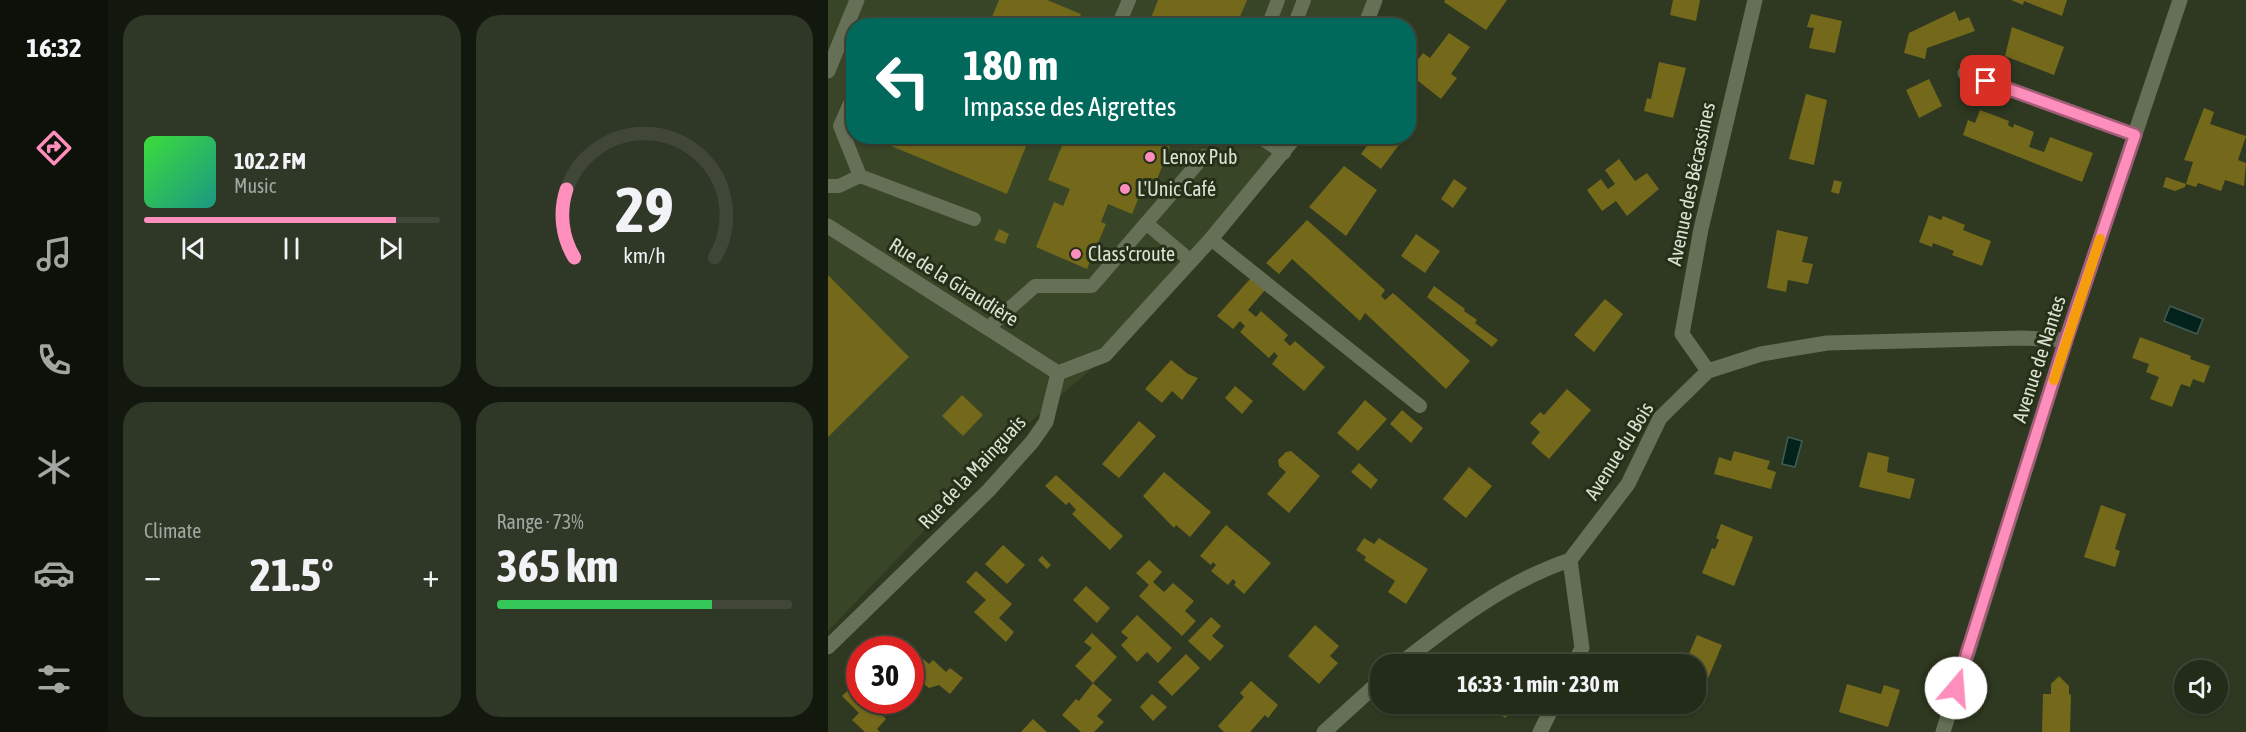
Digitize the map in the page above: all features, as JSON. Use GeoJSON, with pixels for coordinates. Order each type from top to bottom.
{"type":"FeatureCollection","features":[{"type":"Feature","properties":{"kind":"street"},"geometry":{"type":"LineString","coordinates":[[852,18],[857,0]]}},
{"type":"Feature","properties":{"kind":"street"},"geometry":{"type":"LineString","coordinates":[[1368,18],[1375,0]]}},
{"type":"Feature","properties":{"kind":"street","name":"Avenue des Bécassines"},"geometry":{"type":"LineString","coordinates":[[1708,371],[1682,334],[1701,229],[1755,0]]}},
{"type":"Feature","properties":{"kind":"street","name":"Avenue de Nantes"},"geometry":{"type":"LineString","coordinates":[[1943,732],[2066,340],[2180,0]]}},
{"type":"Feature","properties":{"kind":"street"},"geometry":{"type":"LineString","coordinates":[[828,71],[846,38]]}},
{"type":"Feature","properties":{"kind":"street"},"geometry":{"type":"LineString","coordinates":[[1965,73],[2135,135]]}},
{"type":"Feature","properties":{"kind":"street"},"geometry":{"type":"LineString","coordinates":[[1058,373],[1105,355],[1211,239],[1290,144]]}},
{"type":"Feature","properties":{"kind":"street","name":"Rue de la Giraudière"},"geometry":{"type":"LineString","coordinates":[[828,226],[1058,373]]}},
{"type":"Feature","properties":{"kind":"street","name":"Avenue du Bois"},"geometry":{"type":"LineString","coordinates":[[1570,560],[1628,484],[1660,418],[1708,371],[1761,354],[1827,343],[2056,337],[2066,340]]}},
{"type":"Feature","properties":{"kind":"street","name":"Rue de la Mainguais"},"geometry":{"type":"LineString","coordinates":[[828,647],[989,490],[1032,442],[1046,422],[1058,373]]}},
{"type":"Feature","properties":{"kind":"street"},"geometry":{"type":"LineString","coordinates":[[1413,654],[1467,613],[1544,568],[1570,560],[1582,648],[1579,654]]}},
{"type":"Feature","properties":{"kind":"street"},"geometry":{"type":"LineString","coordinates":[[1324,732],[1370,690]]}},
{"type":"Feature","properties":{"kind":"street"},"geometry":{"type":"LineString","coordinates":[[1540,732],[1549,714]]}},
{"type":"Feature","properties":{"kind":"lane"},"geometry":{"type":"LineString","coordinates":[[1121,18],[1129,0]]}},
{"type":"Feature","properties":{"kind":"lane"},"geometry":{"type":"LineString","coordinates":[[1271,18],[1278,0]]}},
{"type":"Feature","properties":{"kind":"lane"},"geometry":{"type":"LineString","coordinates":[[1297,18],[1304,0]]}},
{"type":"Feature","properties":{"kind":"lane"},"geometry":{"type":"LineString","coordinates":[[846,112],[840,126],[846,141]]}},
{"type":"Feature","properties":{"kind":"lane"},"geometry":{"type":"LineString","coordinates":[[847,144],[860,176]]}},
{"type":"Feature","properties":{"kind":"lane"},"geometry":{"type":"LineString","coordinates":[[1270,144],[1284,153]]}},
{"type":"Feature","properties":{"kind":"lane"},"geometry":{"type":"LineString","coordinates":[[989,327],[1035,286],[1092,286],[1204,156]]}},
{"type":"Feature","properties":{"kind":"lane"},"geometry":{"type":"LineString","coordinates":[[828,186],[839,186],[860,176],[974,219]]}},
{"type":"Feature","properties":{"kind":"lane"},"geometry":{"type":"LineString","coordinates":[[1146,223],[1191,261]]}},
{"type":"Feature","properties":{"kind":"lane"},"geometry":{"type":"LineString","coordinates":[[1211,239],[1420,406]]}},
{"type":"Feature","properties":{"kind":"shaded area"},"geometry":{"type":"Polygon","coordinates":[[[828,0],[1377,0],[1368,18],[846,18],[846,144],[1293,144],[1128,337],[1018,433],[828,631],[828,0]]]}},
{"type":"Feature","properties":{"kind":"water"},"geometry":{"type":"Polygon","coordinates":[[[2170,306],[2203,319],[2197,334],[2164,321],[2170,306]]]}},
{"type":"Feature","properties":{"kind":"water"},"geometry":{"type":"Polygon","coordinates":[[[1788,437],[1802,441],[1795,467],[1782,464],[1788,437]]]}},
{"type":"Feature","properties":{"kind":"building"},"geometry":{"type":"Polygon","coordinates":[[[999,0],[1047,0],[1081,14],[1079,18],[991,18],[999,0]]]}},
{"type":"Feature","properties":{"kind":"building"},"geometry":{"type":"Polygon","coordinates":[[[1158,0],[1247,0],[1239,18],[1151,18],[1158,0]]]}},
{"type":"Feature","properties":{"kind":"building"},"geometry":{"type":"Polygon","coordinates":[[[1445,0],[1507,0],[1486,30],[1444,2],[1445,0]]]}},
{"type":"Feature","properties":{"kind":"building"},"geometry":{"type":"Polygon","coordinates":[[[1673,0],[1700,0],[1696,21],[1670,15],[1673,0]]]}},
{"type":"Feature","properties":{"kind":"building"},"geometry":{"type":"Polygon","coordinates":[[[2011,0],[2067,0],[2062,16],[2024,1],[2023,5],[2011,0]]]}},
{"type":"Feature","properties":{"kind":"building"},"geometry":{"type":"Polygon","coordinates":[[[1955,11],[1959,21],[1969,17],[1975,31],[1927,48],[1925,59],[1904,53],[1909,33],[1955,11]]]}},
{"type":"Feature","properties":{"kind":"building"},"geometry":{"type":"Polygon","coordinates":[[[1811,14],[1842,21],[1835,53],[1809,48],[1814,28],[1807,27],[1811,14]]]}},
{"type":"Feature","properties":{"kind":"building"},"geometry":{"type":"Polygon","coordinates":[[[2012,27],[2064,47],[2054,75],[2005,56],[2012,27]]]}},
{"type":"Feature","properties":{"kind":"building"},"geometry":{"type":"Polygon","coordinates":[[[1449,33],[1470,47],[1451,74],[1457,78],[1441,99],[1416,79],[1416,62],[1423,53],[1430,58],[1449,33]]]}},
{"type":"Feature","properties":{"kind":"building"},"geometry":{"type":"Polygon","coordinates":[[[1659,62],[1686,68],[1673,118],[1644,111],[1647,98],[1651,99],[1659,62]]]}},
{"type":"Feature","properties":{"kind":"building"},"geometry":{"type":"Polygon","coordinates":[[[1929,79],[1942,106],[1919,118],[1906,90],[1929,79]]]}},
{"type":"Feature","properties":{"kind":"building"},"geometry":{"type":"Polygon","coordinates":[[[1806,94],[1827,100],[1814,165],[1789,159],[1806,94]]]}},
{"type":"Feature","properties":{"kind":"building"},"geometry":{"type":"Polygon","coordinates":[[[2204,108],[2214,112],[2210,124],[2246,136],[2238,160],[2246,163],[2244,186],[2225,180],[2221,191],[2198,183],[2196,187],[2186,184],[2193,162],[2184,160],[2204,108]]]}},
{"type":"Feature","properties":{"kind":"building"},"geometry":{"type":"Polygon","coordinates":[[[1980,110],[2009,121],[2008,125],[2013,128],[2014,124],[2034,132],[2029,147],[2044,152],[2050,137],[2093,153],[2082,182],[1963,135],[1968,120],[1975,123],[1980,110]]]}},
{"type":"Feature","properties":{"kind":"building"},"geometry":{"type":"Polygon","coordinates":[[[886,144],[1027,144],[1007,194],[886,144]]]}},
{"type":"Feature","properties":{"kind":"building"},"geometry":{"type":"Polygon","coordinates":[[[1063,144],[1165,144],[1170,146],[1156,182],[1147,178],[1132,214],[1108,204],[1101,222],[1106,224],[1087,269],[1036,247],[1054,202],[1063,206],[1070,189],[1048,180],[1063,144]]]}},
{"type":"Feature","properties":{"kind":"building"},"geometry":{"type":"Polygon","coordinates":[[[1368,144],[1400,144],[1381,169],[1361,154],[1368,144]]]}},
{"type":"Feature","properties":{"kind":"building"},"geometry":{"type":"Polygon","coordinates":[[[1619,159],[1635,181],[1647,173],[1659,189],[1627,216],[1616,201],[1602,211],[1587,190],[1601,179],[1608,189],[1615,184],[1605,170],[1619,159]]]}},
{"type":"Feature","properties":{"kind":"building"},"geometry":{"type":"Polygon","coordinates":[[[1344,166],[1377,190],[1346,236],[1309,207],[1344,166]]]}},
{"type":"Feature","properties":{"kind":"building"},"geometry":{"type":"Polygon","coordinates":[[[2166,177],[2186,184],[2185,187],[2175,191],[2163,187],[2166,177]]]}},
{"type":"Feature","properties":{"kind":"building"},"geometry":{"type":"Polygon","coordinates":[[[1454,179],[1467,188],[1453,208],[1441,199],[1454,179]]]}},
{"type":"Feature","properties":{"kind":"building"},"geometry":{"type":"Polygon","coordinates":[[[1834,180],[1842,182],[1839,194],[1831,192],[1834,180]]]}},
{"type":"Feature","properties":{"kind":"building"},"geometry":{"type":"Polygon","coordinates":[[[1929,215],[1941,220],[1943,216],[1965,225],[1963,230],[1991,241],[1982,266],[1952,255],[1954,251],[1933,243],[1932,247],[1919,242],[1929,215]]]}},
{"type":"Feature","properties":{"kind":"building"},"geometry":{"type":"Polygon","coordinates":[[[1307,220],[1385,290],[1381,296],[1385,300],[1393,293],[1470,361],[1446,389],[1365,313],[1360,321],[1292,259],[1279,274],[1266,263],[1307,220]]]}},
{"type":"Feature","properties":{"kind":"building"},"geometry":{"type":"Polygon","coordinates":[[[999,229],[1009,234],[1005,244],[994,240],[999,229]]]}},
{"type":"Feature","properties":{"kind":"building"},"geometry":{"type":"Polygon","coordinates":[[[1777,230],[1808,237],[1802,262],[1813,264],[1808,284],[1788,280],[1786,292],[1767,288],[1777,230]]]}},
{"type":"Feature","properties":{"kind":"building"},"geometry":{"type":"Polygon","coordinates":[[[1416,234],[1440,251],[1425,273],[1401,256],[1416,234]]]}},
{"type":"Feature","properties":{"kind":"building"},"geometry":{"type":"Polygon","coordinates":[[[828,275],[909,357],[828,437],[828,275]]]}},
{"type":"Feature","properties":{"kind":"building"},"geometry":{"type":"Polygon","coordinates":[[[1251,278],[1265,290],[1248,310],[1256,317],[1261,311],[1288,335],[1284,340],[1290,346],[1295,341],[1325,367],[1304,391],[1272,364],[1278,356],[1274,352],[1269,358],[1240,332],[1245,326],[1240,321],[1233,329],[1217,316],[1251,278]]]}},
{"type":"Feature","properties":{"kind":"building"},"geometry":{"type":"Polygon","coordinates":[[[1434,286],[1465,309],[1464,311],[1477,320],[1475,323],[1498,340],[1492,347],[1427,297],[1434,286]]]}},
{"type":"Feature","properties":{"kind":"building"},"geometry":{"type":"Polygon","coordinates":[[[1605,299],[1623,314],[1594,352],[1574,335],[1605,299]]]}},
{"type":"Feature","properties":{"kind":"building"},"geometry":{"type":"Polygon","coordinates":[[[2140,337],[2191,356],[2190,359],[2210,366],[2204,383],[2193,379],[2190,387],[2181,384],[2172,407],[2150,399],[2159,377],[2146,372],[2149,364],[2132,358],[2140,337]]]}},
{"type":"Feature","properties":{"kind":"building"},"geometry":{"type":"Polygon","coordinates":[[[1171,360],[1188,374],[1198,378],[1182,400],[1172,391],[1162,403],[1145,389],[1171,360]]]}},
{"type":"Feature","properties":{"kind":"building"},"geometry":{"type":"Polygon","coordinates":[[[1235,386],[1253,401],[1242,414],[1225,398],[1235,386]]]}},
{"type":"Feature","properties":{"kind":"building"},"geometry":{"type":"Polygon","coordinates":[[[1567,389],[1591,410],[1549,459],[1531,443],[1540,432],[1530,423],[1540,412],[1544,415],[1567,389]]]}},
{"type":"Feature","properties":{"kind":"building"},"geometry":{"type":"Polygon","coordinates":[[[962,395],[983,415],[963,436],[942,416],[962,395]]]}},
{"type":"Feature","properties":{"kind":"building"},"geometry":{"type":"Polygon","coordinates":[[[1365,400],[1387,419],[1358,451],[1337,433],[1365,400]]]}},
{"type":"Feature","properties":{"kind":"building"},"geometry":{"type":"Polygon","coordinates":[[[1402,410],[1423,428],[1411,443],[1390,424],[1402,410]]]}},
{"type":"Feature","properties":{"kind":"building"},"geometry":{"type":"Polygon","coordinates":[[[1139,421],[1156,436],[1119,478],[1102,464],[1139,421]]]}},
{"type":"Feature","properties":{"kind":"building"},"geometry":{"type":"Polygon","coordinates":[[[1291,451],[1320,476],[1289,513],[1267,494],[1286,472],[1279,466],[1278,460],[1286,452],[1291,451]]]}},
{"type":"Feature","properties":{"kind":"building"},"geometry":{"type":"Polygon","coordinates":[[[1734,451],[1770,461],[1767,469],[1776,472],[1771,489],[1714,474],[1719,457],[1731,461],[1734,451]]]}},
{"type":"Feature","properties":{"kind":"building"},"geometry":{"type":"Polygon","coordinates":[[[1868,452],[1889,457],[1887,472],[1915,479],[1910,499],[1859,487],[1868,452]]]}},
{"type":"Feature","properties":{"kind":"building"},"geometry":{"type":"Polygon","coordinates":[[[1359,463],[1378,480],[1371,489],[1351,472],[1359,463]]]}},
{"type":"Feature","properties":{"kind":"building"},"geometry":{"type":"Polygon","coordinates":[[[1469,467],[1492,486],[1466,518],[1443,499],[1469,467]]]}},
{"type":"Feature","properties":{"kind":"building"},"geometry":{"type":"Polygon","coordinates":[[[1164,472],[1211,512],[1190,537],[1176,525],[1174,528],[1143,496],[1164,472]]]}},
{"type":"Feature","properties":{"kind":"building"},"geometry":{"type":"Polygon","coordinates":[[[1056,475],[1123,536],[1110,550],[1072,514],[1076,510],[1069,502],[1066,505],[1045,486],[1056,475]]]}},
{"type":"Feature","properties":{"kind":"building"},"geometry":{"type":"Polygon","coordinates":[[[2101,505],[2126,514],[2115,549],[2120,551],[2115,567],[2084,557],[2101,505]]]}},
{"type":"Feature","properties":{"kind":"building"},"geometry":{"type":"Polygon","coordinates":[[[1721,524],[1753,537],[1734,586],[1702,573],[1712,548],[1715,549],[1719,540],[1716,538],[1721,524]]]}},
{"type":"Feature","properties":{"kind":"building"},"geometry":{"type":"Polygon","coordinates":[[[1226,525],[1271,563],[1244,594],[1234,585],[1236,582],[1233,579],[1228,585],[1211,571],[1216,565],[1213,562],[1211,565],[1200,556],[1226,525]]]}},
{"type":"Feature","properties":{"kind":"building"},"geometry":{"type":"Polygon","coordinates":[[[1364,538],[1374,544],[1379,538],[1428,569],[1406,604],[1388,592],[1395,581],[1364,560],[1366,557],[1356,550],[1364,538]]]}},
{"type":"Feature","properties":{"kind":"building"},"geometry":{"type":"Polygon","coordinates":[[[1003,545],[1025,565],[1007,584],[985,564],[1003,545]]]}},
{"type":"Feature","properties":{"kind":"building"},"geometry":{"type":"Polygon","coordinates":[[[1042,556],[1051,565],[1047,569],[1038,560],[1042,556]]]}},
{"type":"Feature","properties":{"kind":"building"},"geometry":{"type":"Polygon","coordinates":[[[1149,560],[1162,572],[1153,582],[1164,592],[1173,583],[1194,601],[1185,611],[1196,621],[1182,636],[1139,596],[1149,585],[1136,573],[1149,560]]]}},
{"type":"Feature","properties":{"kind":"building"},"geometry":{"type":"Polygon","coordinates":[[[976,571],[1012,604],[999,618],[1014,632],[1006,642],[974,612],[986,600],[966,582],[976,571]]]}},
{"type":"Feature","properties":{"kind":"building"},"geometry":{"type":"Polygon","coordinates":[[[1086,586],[1110,608],[1097,623],[1073,600],[1086,586]]]}},
{"type":"Feature","properties":{"kind":"building"},"geometry":{"type":"Polygon","coordinates":[[[1137,615],[1172,648],[1158,663],[1147,652],[1137,662],[1121,645],[1128,638],[1121,632],[1137,615]]]}},
{"type":"Feature","properties":{"kind":"building"},"geometry":{"type":"Polygon","coordinates":[[[1211,617],[1221,626],[1212,636],[1224,646],[1210,661],[1188,641],[1211,617]]]}},
{"type":"Feature","properties":{"kind":"building"},"geometry":{"type":"Polygon","coordinates":[[[1315,625],[1339,646],[1330,656],[1338,663],[1319,684],[1288,656],[1315,625]]]}},
{"type":"Feature","properties":{"kind":"building"},"geometry":{"type":"Polygon","coordinates":[[[1092,633],[1117,657],[1093,683],[1075,666],[1092,648],[1084,642],[1092,633]]]}},
{"type":"Feature","properties":{"kind":"building"},"geometry":{"type":"Polygon","coordinates":[[[1697,635],[1722,645],[1707,681],[1706,654],[1689,654],[1697,635]]]}},
{"type":"Feature","properties":{"kind":"building"},"geometry":{"type":"Polygon","coordinates":[[[1186,654],[1200,668],[1172,696],[1158,682],[1186,654]]]}},
{"type":"Feature","properties":{"kind":"building"},"geometry":{"type":"Polygon","coordinates":[[[924,660],[929,664],[933,660],[946,672],[950,668],[963,678],[950,694],[939,685],[929,688],[924,684],[924,660]]]}},
{"type":"Feature","properties":{"kind":"building"},"geometry":{"type":"Polygon","coordinates":[[[2059,676],[2069,686],[2071,695],[2070,732],[2042,732],[2043,694],[2051,694],[2051,684],[2059,676]]]}},
{"type":"Feature","properties":{"kind":"building"},"geometry":{"type":"Polygon","coordinates":[[[1251,681],[1278,705],[1268,718],[1265,715],[1250,732],[1224,732],[1218,726],[1244,697],[1240,693],[1251,681]]]}},
{"type":"Feature","properties":{"kind":"building"},"geometry":{"type":"Polygon","coordinates":[[[1093,683],[1112,700],[1097,716],[1104,722],[1094,732],[1081,732],[1062,715],[1076,699],[1079,701],[1093,683]]]}},
{"type":"Feature","properties":{"kind":"building"},"geometry":{"type":"Polygon","coordinates":[[[1847,684],[1881,694],[1884,685],[1900,690],[1888,727],[1839,712],[1847,684]]]}},
{"type":"Feature","properties":{"kind":"building"},"geometry":{"type":"Polygon","coordinates":[[[1152,694],[1167,707],[1153,721],[1140,707],[1152,694]]]}},
{"type":"Feature","properties":{"kind":"building"},"geometry":{"type":"Polygon","coordinates":[[[858,714],[881,714],[886,719],[877,729],[880,732],[865,732],[852,720],[858,714]]]}},
{"type":"Feature","properties":{"kind":"building"},"geometry":{"type":"Polygon","coordinates":[[[1033,719],[1047,732],[1021,732],[1033,719]]]}},
{"type":"Feature","properties":{"kind":"slow traffic"},"geometry":{"type":"LineString","coordinates":[[2054,380],[2100,239]]}},
{"type":"Feature","properties":{"kind":"place","name":"Lenox Pub"},"geometry":{"type":"Point","coordinates":[1150,157]}},
{"type":"Feature","properties":{"kind":"place","name":"L'Unic Café"},"geometry":{"type":"Point","coordinates":[1125,189]}},
{"type":"Feature","properties":{"kind":"place","name":"Class'croute"},"geometry":{"type":"Point","coordinates":[1076,254]}},
{"type":"Feature","properties":{"kind":"route"},"geometry":{"type":"LineString","coordinates":[[1956,688],[2066,340],[2135,135],[1986,81]]}}]}
